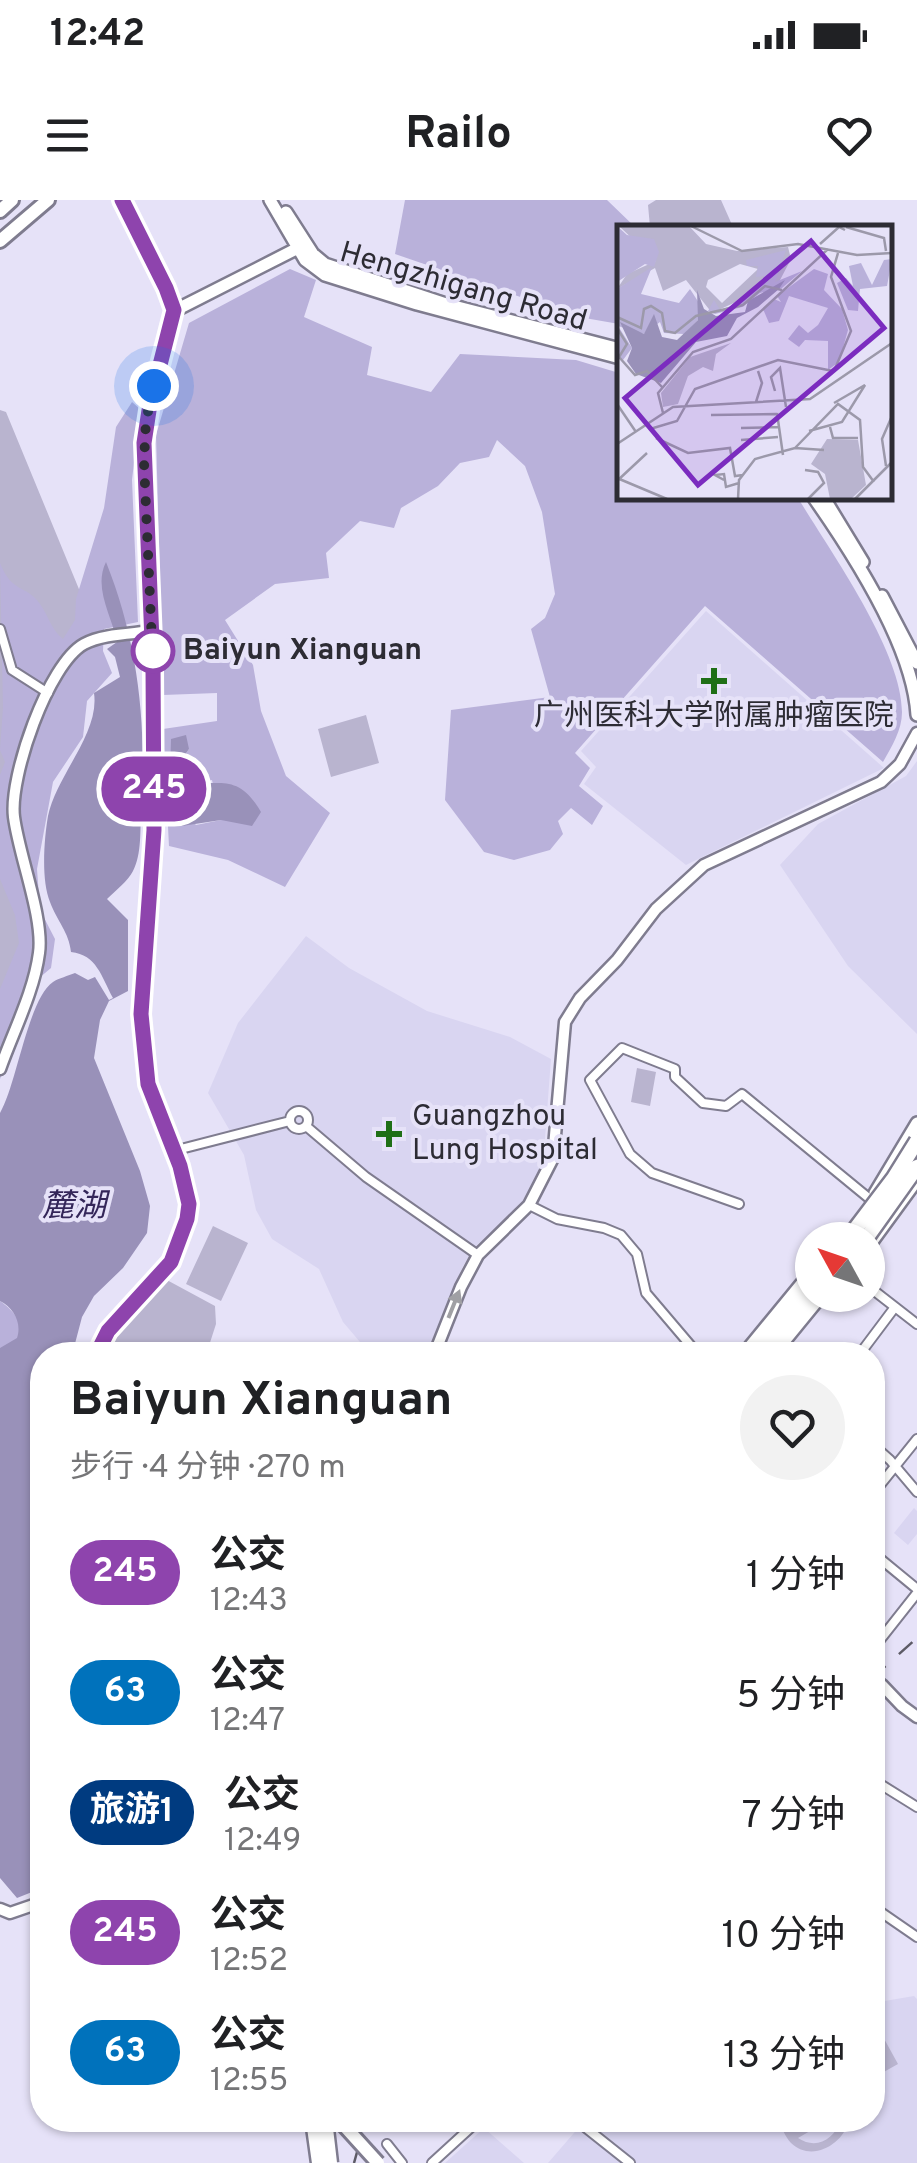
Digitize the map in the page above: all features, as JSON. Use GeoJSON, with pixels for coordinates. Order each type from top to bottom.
{"type":"FeatureCollection","features":[{"type":"Feature","properties":{"kind":"highway"},"geometry":{"type":"LineString","coordinates":[[861,1222],[917,1142]]}},
{"type":"Feature","properties":{"kind":"highway"},"geometry":{"type":"LineString","coordinates":[[879,1222],[917,1165]]}},
{"type":"Feature","properties":{"kind":"highway"},"geometry":{"type":"LineString","coordinates":[[765,1342],[795,1305]]}},
{"type":"Feature","properties":{"kind":"highway"},"geometry":{"type":"LineString","coordinates":[[781,1342],[806,1312]]}},
{"type":"Feature","properties":{"kind":"highway"},"geometry":{"type":"LineString","coordinates":[[315,2132],[325,2163]]}},
{"type":"Feature","properties":{"kind":"highway"},"geometry":{"type":"LineString","coordinates":[[325,2132],[325,2163]]}},
{"type":"Feature","properties":{"kind":"main road"},"geometry":{"type":"LineString","coordinates":[[0,211],[12,200]]}},
{"type":"Feature","properties":{"kind":"main road"},"geometry":{"type":"LineString","coordinates":[[0,241],[48,200]]}},
{"type":"Feature","properties":{"kind":"main road"},"geometry":{"type":"LineString","coordinates":[[102,1342],[171,1262],[189,1204],[148,1084],[142,1028],[154,830],[152,631],[144,443],[174,310],[122,200]]}},
{"type":"Feature","properties":{"kind":"main road","name":"Hengzhigang Road"},"geometry":{"type":"LineString","coordinates":[[270,200],[302,246],[325,264],[446,304],[617,348]]}},
{"type":"Feature","properties":{"kind":"main road","name":"Hengzhigang Road"},"geometry":{"type":"LineString","coordinates":[[278,200],[310,266],[325,275],[617,357]]}},
{"type":"Feature","properties":{"kind":"main road"},"geometry":{"type":"LineString","coordinates":[[174,310],[302,246]]}},
{"type":"Feature","properties":{"kind":"main road"},"geometry":{"type":"LineString","coordinates":[[815,500],[868,585],[907,662],[917,715]]}},
{"type":"Feature","properties":{"kind":"main road"},"geometry":{"type":"LineString","coordinates":[[825,500],[917,663]]}},
{"type":"Feature","properties":{"kind":"main road"},"geometry":{"type":"LineString","coordinates":[[874,1222],[917,1124]]}},
{"type":"Feature","properties":{"kind":"main road"},"geometry":{"type":"LineString","coordinates":[[881,1208],[917,1142]]}},
{"type":"Feature","properties":{"kind":"main road"},"geometry":{"type":"LineString","coordinates":[[867,1222],[917,1165]]}},
{"type":"Feature","properties":{"kind":"main road"},"geometry":{"type":"LineString","coordinates":[[862,1222],[917,1180]]}},
{"type":"Feature","properties":{"kind":"main road"},"geometry":{"type":"LineString","coordinates":[[754,1342],[795,1292]]}},
{"type":"Feature","properties":{"kind":"main road"},"geometry":{"type":"LineString","coordinates":[[790,1342],[815,1312]]}},
{"type":"Feature","properties":{"kind":"main road"},"geometry":{"type":"LineString","coordinates":[[350,2132],[378,2163]]}},
{"type":"Feature","properties":{"kind":"main road"},"geometry":{"type":"LineString","coordinates":[[361,2132],[389,2163]]}},
{"type":"Feature","properties":{"kind":"street"},"geometry":{"type":"LineString","coordinates":[[0,629],[12,670],[48,693]]}},
{"type":"Feature","properties":{"kind":"street"},"geometry":{"type":"LineString","coordinates":[[0,1069],[40,952],[38,921],[22,867],[13,812],[20,765],[36,714],[67,661],[82,645],[152,631]]}},
{"type":"Feature","properties":{"kind":"street"},"geometry":{"type":"LineString","coordinates":[[439,1342],[478,1255],[529,1205],[553,1158],[562,1036],[571,1009],[688,876],[734,849],[881,782],[900,764],[917,733]]}},
{"type":"Feature","properties":{"kind":"street"},"geometry":{"type":"LineString","coordinates":[[739,1204],[652,1173],[630,1154],[590,1080],[622,1048],[674,1069],[675,1077],[703,1103],[726,1106],[742,1094],[881,1208]]}},
{"type":"Feature","properties":{"kind":"street"},"geometry":{"type":"LineString","coordinates":[[290,1121],[293,1113],[302,1111],[308,1117],[306,1126]]}},
{"type":"Feature","properties":{"kind":"street"},"geometry":{"type":"LineString","coordinates":[[173,1151],[290,1121]]}},
{"type":"Feature","properties":{"kind":"street"},"geometry":{"type":"LineString","coordinates":[[290,1121],[296,1128],[306,1126]]}},
{"type":"Feature","properties":{"kind":"street"},"geometry":{"type":"LineString","coordinates":[[306,1126],[366,1177],[478,1255]]}},
{"type":"Feature","properties":{"kind":"street"},"geometry":{"type":"LineString","coordinates":[[529,1205],[557,1219],[622,1235],[637,1254],[646,1293],[687,1342]]}},
{"type":"Feature","properties":{"kind":"street"},"geometry":{"type":"LineString","coordinates":[[885,1299],[917,1324]]}},
{"type":"Feature","properties":{"kind":"street"},"geometry":{"type":"LineString","coordinates":[[869,1342],[895,1307]]}},
{"type":"Feature","properties":{"kind":"street"},"geometry":{"type":"LineString","coordinates":[[885,1479],[917,1439]]}},
{"type":"Feature","properties":{"kind":"street"},"geometry":{"type":"LineString","coordinates":[[885,1456],[917,1492]]}},
{"type":"Feature","properties":{"kind":"street"},"geometry":{"type":"LineString","coordinates":[[885,1563],[917,1591],[885,1633]]}},
{"type":"Feature","properties":{"kind":"street"},"geometry":{"type":"LineString","coordinates":[[885,1687],[914,1711]]}},
{"type":"Feature","properties":{"kind":"street"},"geometry":{"type":"LineString","coordinates":[[885,1787],[917,1807]]}},
{"type":"Feature","properties":{"kind":"street"},"geometry":{"type":"LineString","coordinates":[[0,1909],[10,1912],[30,1906]]}},
{"type":"Feature","properties":{"kind":"street"},"geometry":{"type":"LineString","coordinates":[[885,1915],[917,1937]]}},
{"type":"Feature","properties":{"kind":"street"},"geometry":{"type":"LineString","coordinates":[[325,2163],[335,2132]]}},
{"type":"Feature","properties":{"kind":"street"},"geometry":{"type":"LineString","coordinates":[[432,2163],[466,2132]]}},
{"type":"Feature","properties":{"kind":"street"},"geometry":{"type":"LineString","coordinates":[[591,2132],[630,2163]]}},
{"type":"Feature","properties":{"kind":"street"},"geometry":{"type":"LineString","coordinates":[[387,2144],[402,2163]]}},
{"type":"Feature","properties":{"kind":"shaded area"},"geometry":{"type":"Polygon","coordinates":[[[405,200],[607,200],[633,225],[617,225],[617,324],[579,317],[395,254],[405,200]]]}},
{"type":"Feature","properties":{"kind":"shaded area"},"geometry":{"type":"Polygon","coordinates":[[[656,200],[721,200],[732,225],[650,225],[648,205],[656,200]]]}},
{"type":"Feature","properties":{"kind":"shaded area"},"geometry":{"type":"Polygon","coordinates":[[[290,269],[316,280],[304,317],[372,347],[367,375],[431,392],[460,354],[576,360],[617,372],[617,500],[799,500],[862,602],[890,660],[902,712],[896,738],[883,762],[705,606],[575,753],[590,768],[579,786],[603,806],[592,825],[571,808],[558,821],[563,834],[550,850],[514,860],[484,852],[445,800],[451,710],[550,697],[531,629],[545,618],[555,594],[542,512],[525,466],[497,440],[489,457],[460,463],[438,486],[401,508],[394,528],[360,521],[326,553],[329,578],[275,584],[225,620],[253,665],[261,711],[286,776],[330,813],[285,887],[228,860],[169,846],[163,729],[217,721],[217,693],[163,695],[156,435],[189,323],[290,269]],[[189,749],[169,753],[168,795],[196,825],[221,820],[212,780],[196,784],[180,780],[180,762],[189,749]]]}},
{"type":"Feature","properties":{"kind":"shaded area"},"geometry":{"type":"Polygon","coordinates":[[[132,402],[140,409],[132,480],[138,622],[104,629],[103,651],[112,673],[87,701],[83,737],[53,782],[37,869],[40,910],[55,939],[51,968],[39,978],[0,1079],[0,989],[19,943],[15,915],[0,879],[0,775],[5,762],[0,750],[3,708],[0,563],[9,580],[40,604],[63,639],[75,620],[76,599],[104,508],[116,427],[132,402]]]}},
{"type":"Feature","properties":{"kind":"shaded area"},"geometry":{"type":"Polygon","coordinates":[[[0,410],[6,412],[88,611],[34,706],[33,923],[0,1051],[0,410]]]}},
{"type":"Feature","properties":{"kind":"shaded area","name":"广州医科大学附属肿瘤医院"},"geometry":{"type":"Polygon","coordinates":[[[706,611],[884,768],[686,865],[584,784],[596,767],[581,751],[706,611]]]}},
{"type":"Feature","properties":{"kind":"shaded area"},"geometry":{"type":"Polygon","coordinates":[[[366,715],[379,763],[331,777],[318,729],[366,715]]]}},
{"type":"Feature","properties":{"kind":"shaded area"},"geometry":{"type":"Polygon","coordinates":[[[917,761],[917,1034],[848,966],[780,865],[818,824],[906,776],[917,761]]]}},
{"type":"Feature","properties":{"kind":"shaded area","name":"Guangzhou Lung Hospital"},"geometry":{"type":"Polygon","coordinates":[[[306,936],[349,968],[427,1011],[510,1037],[551,1059],[543,1165],[519,1208],[477,1245],[463,1266],[431,1342],[360,1342],[343,1322],[319,1269],[272,1239],[256,1210],[244,1155],[208,1093],[238,1023],[306,936]]]}},
{"type":"Feature","properties":{"kind":"shaded area"},"geometry":{"type":"Polygon","coordinates":[[[637,1068],[656,1072],[650,1106],[631,1102],[637,1068]]]}},
{"type":"Feature","properties":{"kind":"shaded area"},"geometry":{"type":"Polygon","coordinates":[[[213,1226],[248,1243],[221,1301],[186,1284],[213,1226]]]}},
{"type":"Feature","properties":{"kind":"shaded area"},"geometry":{"type":"Polygon","coordinates":[[[165,1279],[215,1306],[216,1324],[210,1342],[112,1342],[165,1279]]]}},
{"type":"Feature","properties":{"kind":"shaded area"},"geometry":{"type":"Polygon","coordinates":[[[0,1301],[16,1316],[21,1327],[18,1338],[4,1349],[0,1348],[0,1301]]]}},
{"type":"Feature","properties":{"kind":"shaded area"},"geometry":{"type":"Polygon","coordinates":[[[914,1508],[917,1534],[908,1545],[894,1533],[914,1508]]]}},
{"type":"Feature","properties":{"kind":"shaded area"},"geometry":{"type":"Polygon","coordinates":[[[914,1996],[917,1999],[917,2163],[548,2163],[575,2132],[885,2132],[885,2001],[914,1996]]]}},
{"type":"Feature","properties":{"kind":"shaded area"},"geometry":{"type":"Polygon","coordinates":[[[885,2040],[898,2064],[885,2071],[885,2040]]]}},
{"type":"Feature","properties":{"kind":"shaded area"},"geometry":{"type":"Polygon","coordinates":[[[480,2132],[489,2132],[524,2163],[445,2163],[480,2132]]]}},
{"type":"Feature","properties":{"kind":"shaded area"},"geometry":{"type":"Polygon","coordinates":[[[784,2132],[808,2132],[798,2138],[818,2143],[835,2132],[844,2132],[834,2143],[817,2151],[799,2149],[784,2132]]]}},
{"type":"Feature","properties":{"kind":"water","name":"麓湖"},"geometry":{"type":"Polygon","coordinates":[[[106,562],[133,653],[141,715],[143,778],[136,864],[107,899],[128,920],[128,991],[109,1001],[100,1020],[94,1058],[140,1171],[150,1206],[147,1233],[123,1268],[94,1296],[82,1317],[75,1342],[30,1342],[30,1893],[17,1898],[0,1878],[0,1348],[17,1338],[18,1322],[0,1301],[0,1113],[44,991],[53,982],[75,973],[88,980],[95,977],[109,1000],[113,998],[93,962],[71,952],[47,893],[44,860],[48,816],[90,723],[94,693],[120,677],[115,657],[107,649],[117,642],[102,592],[106,562]]]}},
{"type":"Feature","properties":{"kind":"water"},"geometry":{"type":"Polygon","coordinates":[[[186,735],[189,749],[180,762],[180,780],[224,783],[243,790],[261,812],[252,826],[221,820],[182,826],[169,812],[171,739],[186,735]]]}},
{"type":"Feature","properties":{"kind":"railway"},"geometry":{"type":"LineString","coordinates":[[885,1666],[917,1638]]}},
{"type":"Feature","properties":{"kind":"railway"},"geometry":{"type":"LineString","coordinates":[[354,2163],[363,2132]]}},
{"type":"Feature","properties":{"kind":"bus line","name":"245"},"geometry":{"type":"LineString","coordinates":[[101,1342],[171,1262],[189,1204],[180,1166],[148,1084],[141,1014],[154,830],[153,666],[144,443],[146,420],[174,310],[122,200]]}},
{"type":"Feature","properties":{"kind":"place","name":"Baiyun Xianguan"},"geometry":{"type":"Point","coordinates":[153,651]}},
{"type":"Feature","properties":{"kind":"place","name":"广州医科大学附属肿瘤医院"},"geometry":{"type":"Point","coordinates":[714,681]}},
{"type":"Feature","properties":{"kind":"place","name":"Guangzhou Lung Hospital"},"geometry":{"type":"Point","coordinates":[389,1134]}},
{"type":"Feature","properties":{"kind":"route"},"geometry":{"type":"LineString","coordinates":[[153,651],[153,666],[144,462],[146,420],[154,386]]}}]}
